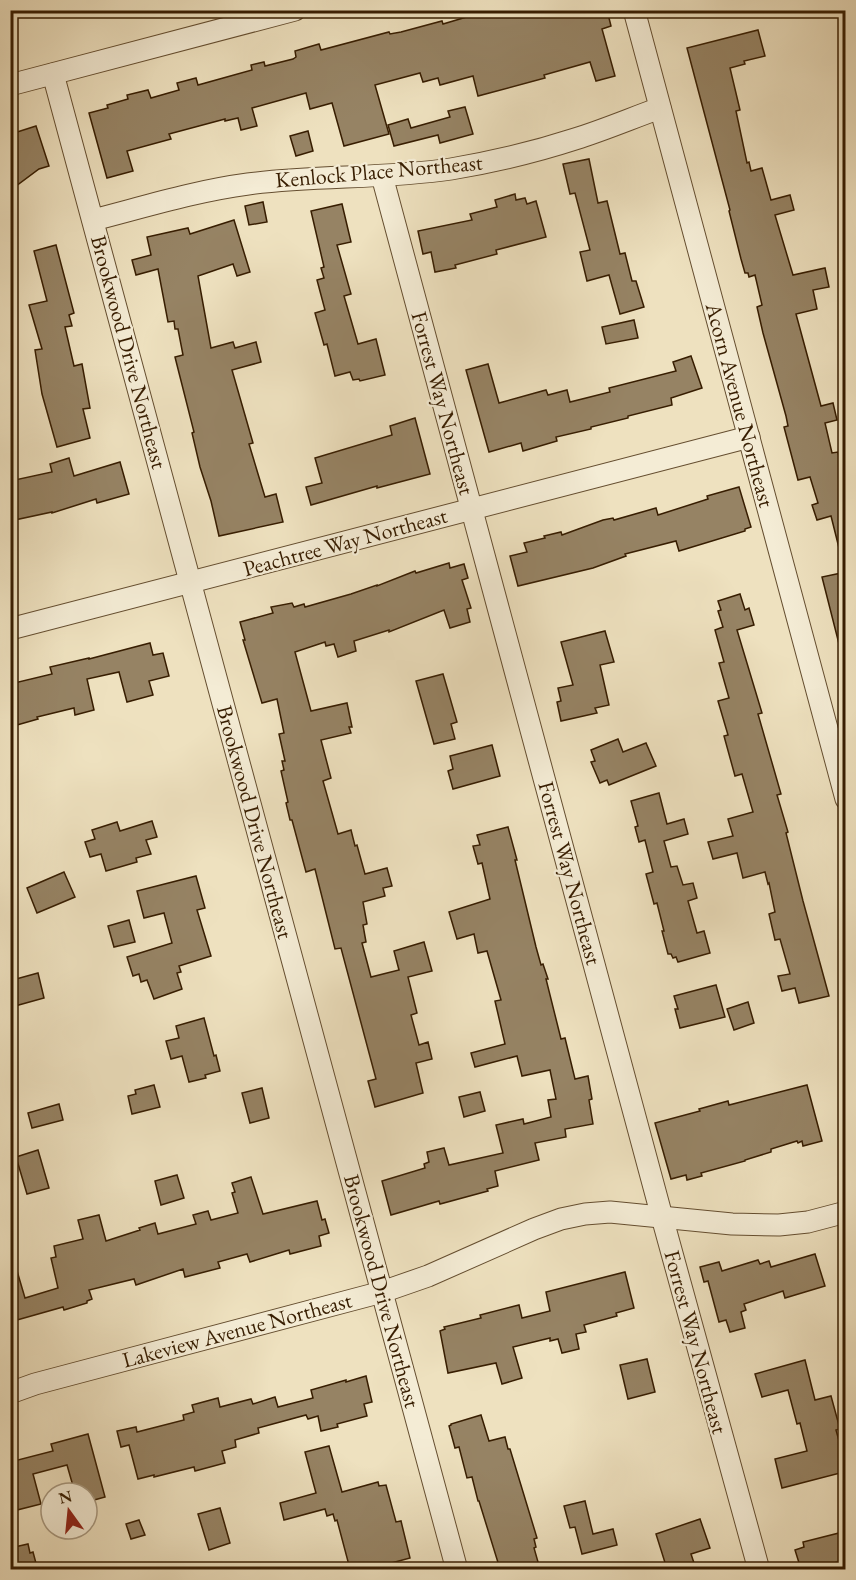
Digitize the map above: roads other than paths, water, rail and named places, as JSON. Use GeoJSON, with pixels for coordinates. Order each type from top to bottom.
{"type":"FeatureCollection","features":[{"type":"Feature","properties":{"kind":"street"},"geometry":{"type":"LineString","coordinates":[[10,85],[295,10]]}},
{"type":"Feature","properties":{"kind":"street","name":"Acorn Avenue Northeast"},"geometry":{"type":"LineString","coordinates":[[634,10],[846,798]]}},
{"type":"Feature","properties":{"kind":"street","name":"Brookwood Drive Northeast"},"geometry":{"type":"LineString","coordinates":[[53,74],[458,1569]]}},
{"type":"Feature","properties":{"kind":"street","name":"Kenlock Place Northeast"},"geometry":{"type":"LineString","coordinates":[[93,220],[246,184],[298,179],[382,176],[450,169],[516,156],[576,139],[660,108]]}},
{"type":"Feature","properties":{"kind":"street","name":"Forrest Way Northeast"},"geometry":{"type":"LineString","coordinates":[[382,176],[759,1569]]}},
{"type":"Feature","properties":{"kind":"street","name":"Peachtree Way Northeast"},"geometry":{"type":"LineString","coordinates":[[10,629],[748,437]]}},
{"type":"Feature","properties":{"kind":"street","name":"Lakeview Avenue Northeast"},"geometry":{"type":"LineString","coordinates":[[10,1393],[35,1384],[382,1292],[428,1276],[561,1219],[610,1212],[732,1224],[778,1225],[808,1222],[846,1212]]}}]}
